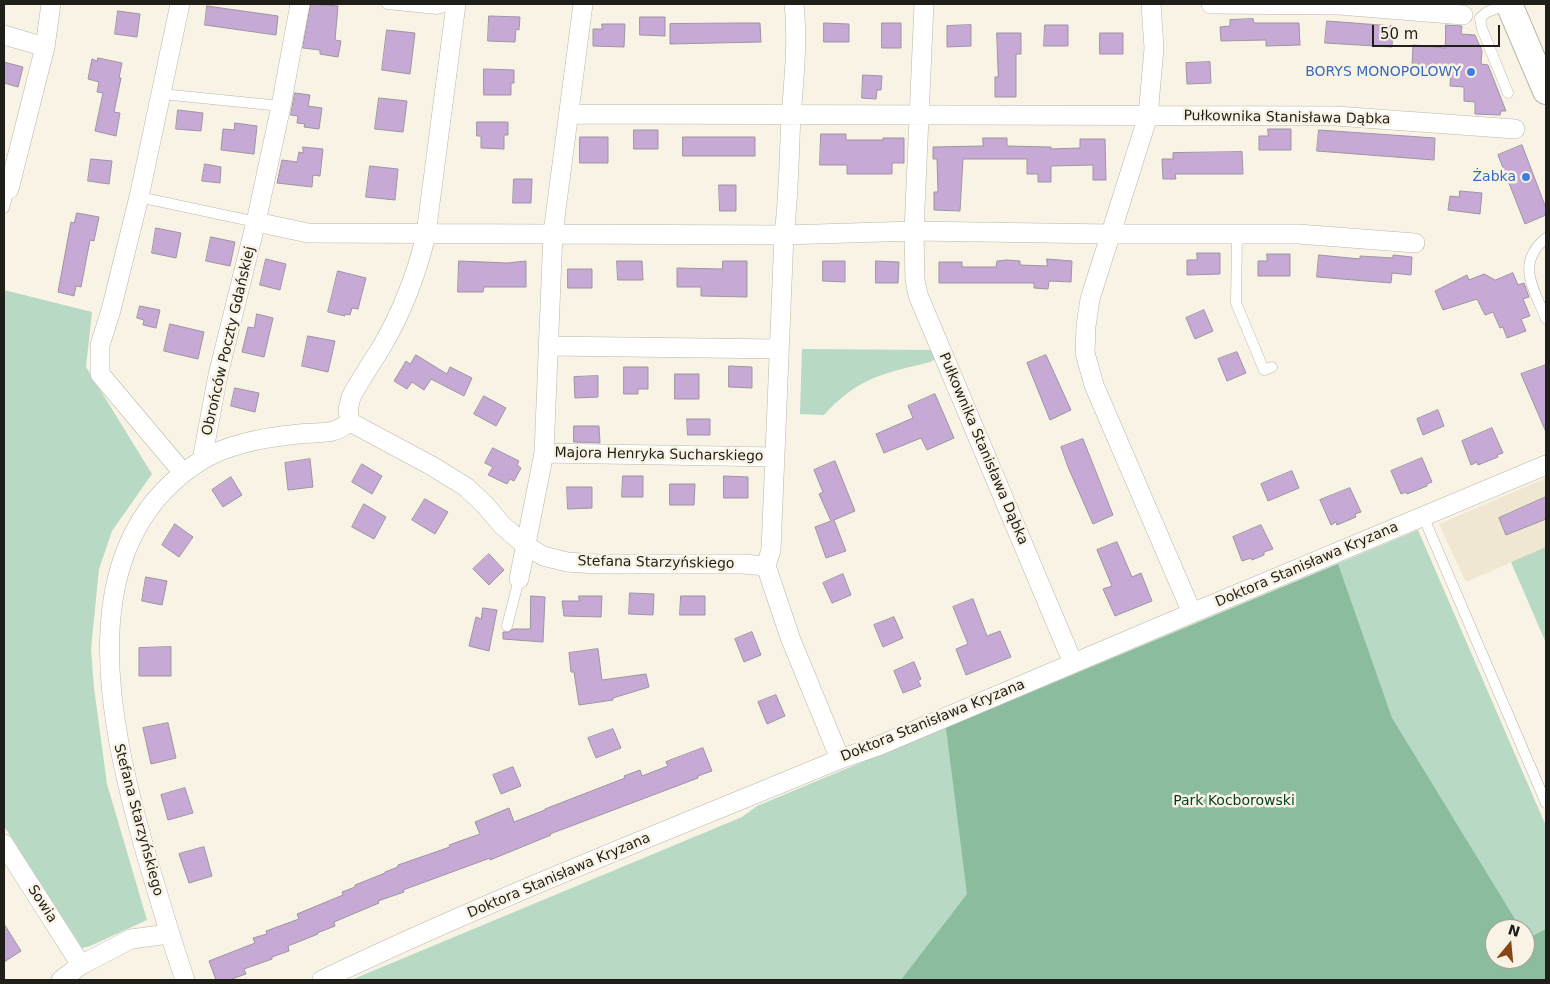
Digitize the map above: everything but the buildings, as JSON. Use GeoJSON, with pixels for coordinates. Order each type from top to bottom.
{"type":"FeatureCollection","features":[{"type":"Feature","properties":{"kind":"main road"},"geometry":{"type":"LineString","coordinates":[[1509,4],[1546,91]]}},
{"type":"Feature","properties":{"kind":"street"},"geometry":{"type":"LineString","coordinates":[[9,177],[46,47],[51,4]]}},
{"type":"Feature","properties":{"kind":"street"},"geometry":{"type":"LineString","coordinates":[[180,4],[139,197],[111,309],[100,344],[100,374],[182,474]]}},
{"type":"Feature","properties":{"kind":"street","name":"Obrońców Poczty Gdańskiej"},"geometry":{"type":"LineString","coordinates":[[202,460],[218,375],[256,222],[281,106],[300,4]]}},
{"type":"Feature","properties":{"kind":"street"},"geometry":{"type":"LineString","coordinates":[[350,422],[348,410],[351,396],[381,348],[407,296],[421,257],[426,234],[456,4]]}},
{"type":"Feature","properties":{"kind":"street"},"geometry":{"type":"LineString","coordinates":[[519,579],[544,453],[553,233],[583,4]]}},
{"type":"Feature","properties":{"kind":"street","name":"Majora Henryka Sucharskiego"},"geometry":{"type":"LineString","coordinates":[[766,566],[770,550],[784,235],[792,115],[796,17],[794,4]]}},
{"type":"Feature","properties":{"kind":"street","name":"Pułkownika Stanisława Dąbka"},"geometry":{"type":"LineString","coordinates":[[924,4],[914,231],[915,280],[918,295],[1073,663]]}},
{"type":"Feature","properties":{"kind":"street"},"geometry":{"type":"LineString","coordinates":[[1151,4],[1154,48],[1148,116],[1090,299],[1085,353],[1094,385],[1192,612]]}},
{"type":"Feature","properties":{"kind":"street"},"geometry":{"type":"LineString","coordinates":[[1211,4],[1339,4],[1463,15]]}},
{"type":"Feature","properties":{"kind":"street"},"geometry":{"type":"LineString","coordinates":[[4,35],[46,47]]}},
{"type":"Feature","properties":{"kind":"street"},"geometry":{"type":"LineString","coordinates":[[570,114],[919,116]]}},
{"type":"Feature","properties":{"kind":"street","name":"Pułkownika Stanisława Dąbka"},"geometry":{"type":"LineString","coordinates":[[919,116],[1336,116],[1515,129]]}},
{"type":"Feature","properties":{"kind":"street"},"geometry":{"type":"LineString","coordinates":[[256,222],[308,233],[784,235],[914,231],[1298,234],[1415,243]]}},
{"type":"Feature","properties":{"kind":"street"},"geometry":{"type":"LineString","coordinates":[[548,346],[779,349]]}},
{"type":"Feature","properties":{"kind":"street","name":"Stefana Starzyńskiego"},"geometry":{"type":"LineString","coordinates":[[185,980],[169,934],[128,791],[118,745],[111,687],[111,613],[120,565],[134,532],[146,511],[182,474],[202,460],[237,445],[299,434],[334,431],[350,422],[432,466],[466,487],[525,546],[543,556],[567,562],[597,564],[743,564],[766,566]]}},
{"type":"Feature","properties":{"kind":"street","name":"Majora Henryka Sucharskiego"},"geometry":{"type":"LineString","coordinates":[[544,453],[774,457]]}},
{"type":"Feature","properties":{"kind":"street","name":"Doktora Stanisława Kryzana"},"geometry":{"type":"LineString","coordinates":[[322,980],[441,926],[840,759],[878,746],[1192,612],[1546,465]]}},
{"type":"Feature","properties":{"kind":"street"},"geometry":{"type":"LineString","coordinates":[[766,566],[791,640],[840,759]]}},
{"type":"Feature","properties":{"kind":"street","name":"Sowia"},"geometry":{"type":"LineString","coordinates":[[4,844],[81,965]]}},
{"type":"Feature","properties":{"kind":"street"},"geometry":{"type":"LineString","coordinates":[[61,980],[81,965],[132,939],[169,934]]}},
{"type":"Feature","properties":{"kind":"lane"},"geometry":{"type":"LineString","coordinates":[[387,4],[437,9],[456,4]]}},
{"type":"Feature","properties":{"kind":"lane"},"geometry":{"type":"LineString","coordinates":[[1508,93],[1482,29],[1480,18],[1487,12],[1509,4]]}},
{"type":"Feature","properties":{"kind":"lane"},"geometry":{"type":"LineString","coordinates":[[162,94],[281,106]]}},
{"type":"Feature","properties":{"kind":"lane"},"geometry":{"type":"LineString","coordinates":[[4,208],[9,177]]}},
{"type":"Feature","properties":{"kind":"lane"},"geometry":{"type":"LineString","coordinates":[[139,197],[256,222]]}},
{"type":"Feature","properties":{"kind":"lane"},"geometry":{"type":"LineString","coordinates":[[1237,234],[1236,303],[1264,370],[1272,367]]}},
{"type":"Feature","properties":{"kind":"lane"},"geometry":{"type":"LineString","coordinates":[[1546,238],[1532,255],[1528,267],[1529,275],[1546,320]]}},
{"type":"Feature","properties":{"kind":"lane"},"geometry":{"type":"LineString","coordinates":[[1423,516],[1546,802]]}},
{"type":"Feature","properties":{"kind":"lane"},"geometry":{"type":"LineString","coordinates":[[507,626],[519,579]]}},
{"type":"Feature","properties":{"kind":"shaded area"},"geometry":{"type":"Polygon","coordinates":[[[1546,478],[1546,547],[1466,582],[1439,524],[1546,478]]]}},
{"type":"Feature","properties":{"kind":"green space"},"geometry":{"type":"Polygon","coordinates":[[[4,290],[92,312],[86,367],[152,474],[112,531],[99,569],[91,649],[94,688],[107,784],[147,920],[82,948],[4,826],[4,290]]]}},
{"type":"Feature","properties":{"kind":"green space"},"geometry":{"type":"Polygon","coordinates":[[[802,349],[932,350],[936,359],[885,374],[860,385],[837,402],[824,415],[800,414],[802,349]]]}},
{"type":"Feature","properties":{"kind":"green space","name":"Park Kocborowski"},"geometry":{"type":"Polygon","coordinates":[[[1418,530],[1546,826],[1546,980],[351,980],[742,817],[757,806],[1418,530]]]}},
{"type":"Feature","properties":{"kind":"green space"},"geometry":{"type":"Polygon","coordinates":[[[1546,547],[1546,643],[1511,562],[1546,547]]]}},
{"type":"Feature","properties":{"kind":"green space","name":"Park Kocborowski"},"geometry":{"type":"Polygon","coordinates":[[[1338,564],[1392,718],[1515,919],[1485,919],[1485,969],[1535,969],[1535,935],[1546,929],[1546,980],[901,980],[967,894],[946,728],[1338,564]]]}},
{"type":"Feature","properties":{"kind":"place","name":"BORYS MONOPOLOWY"},"geometry":{"type":"Point","coordinates":[1471,72]}},
{"type":"Feature","properties":{"kind":"place","name":"Żabka"},"geometry":{"type":"Point","coordinates":[1526,177]}}]}
